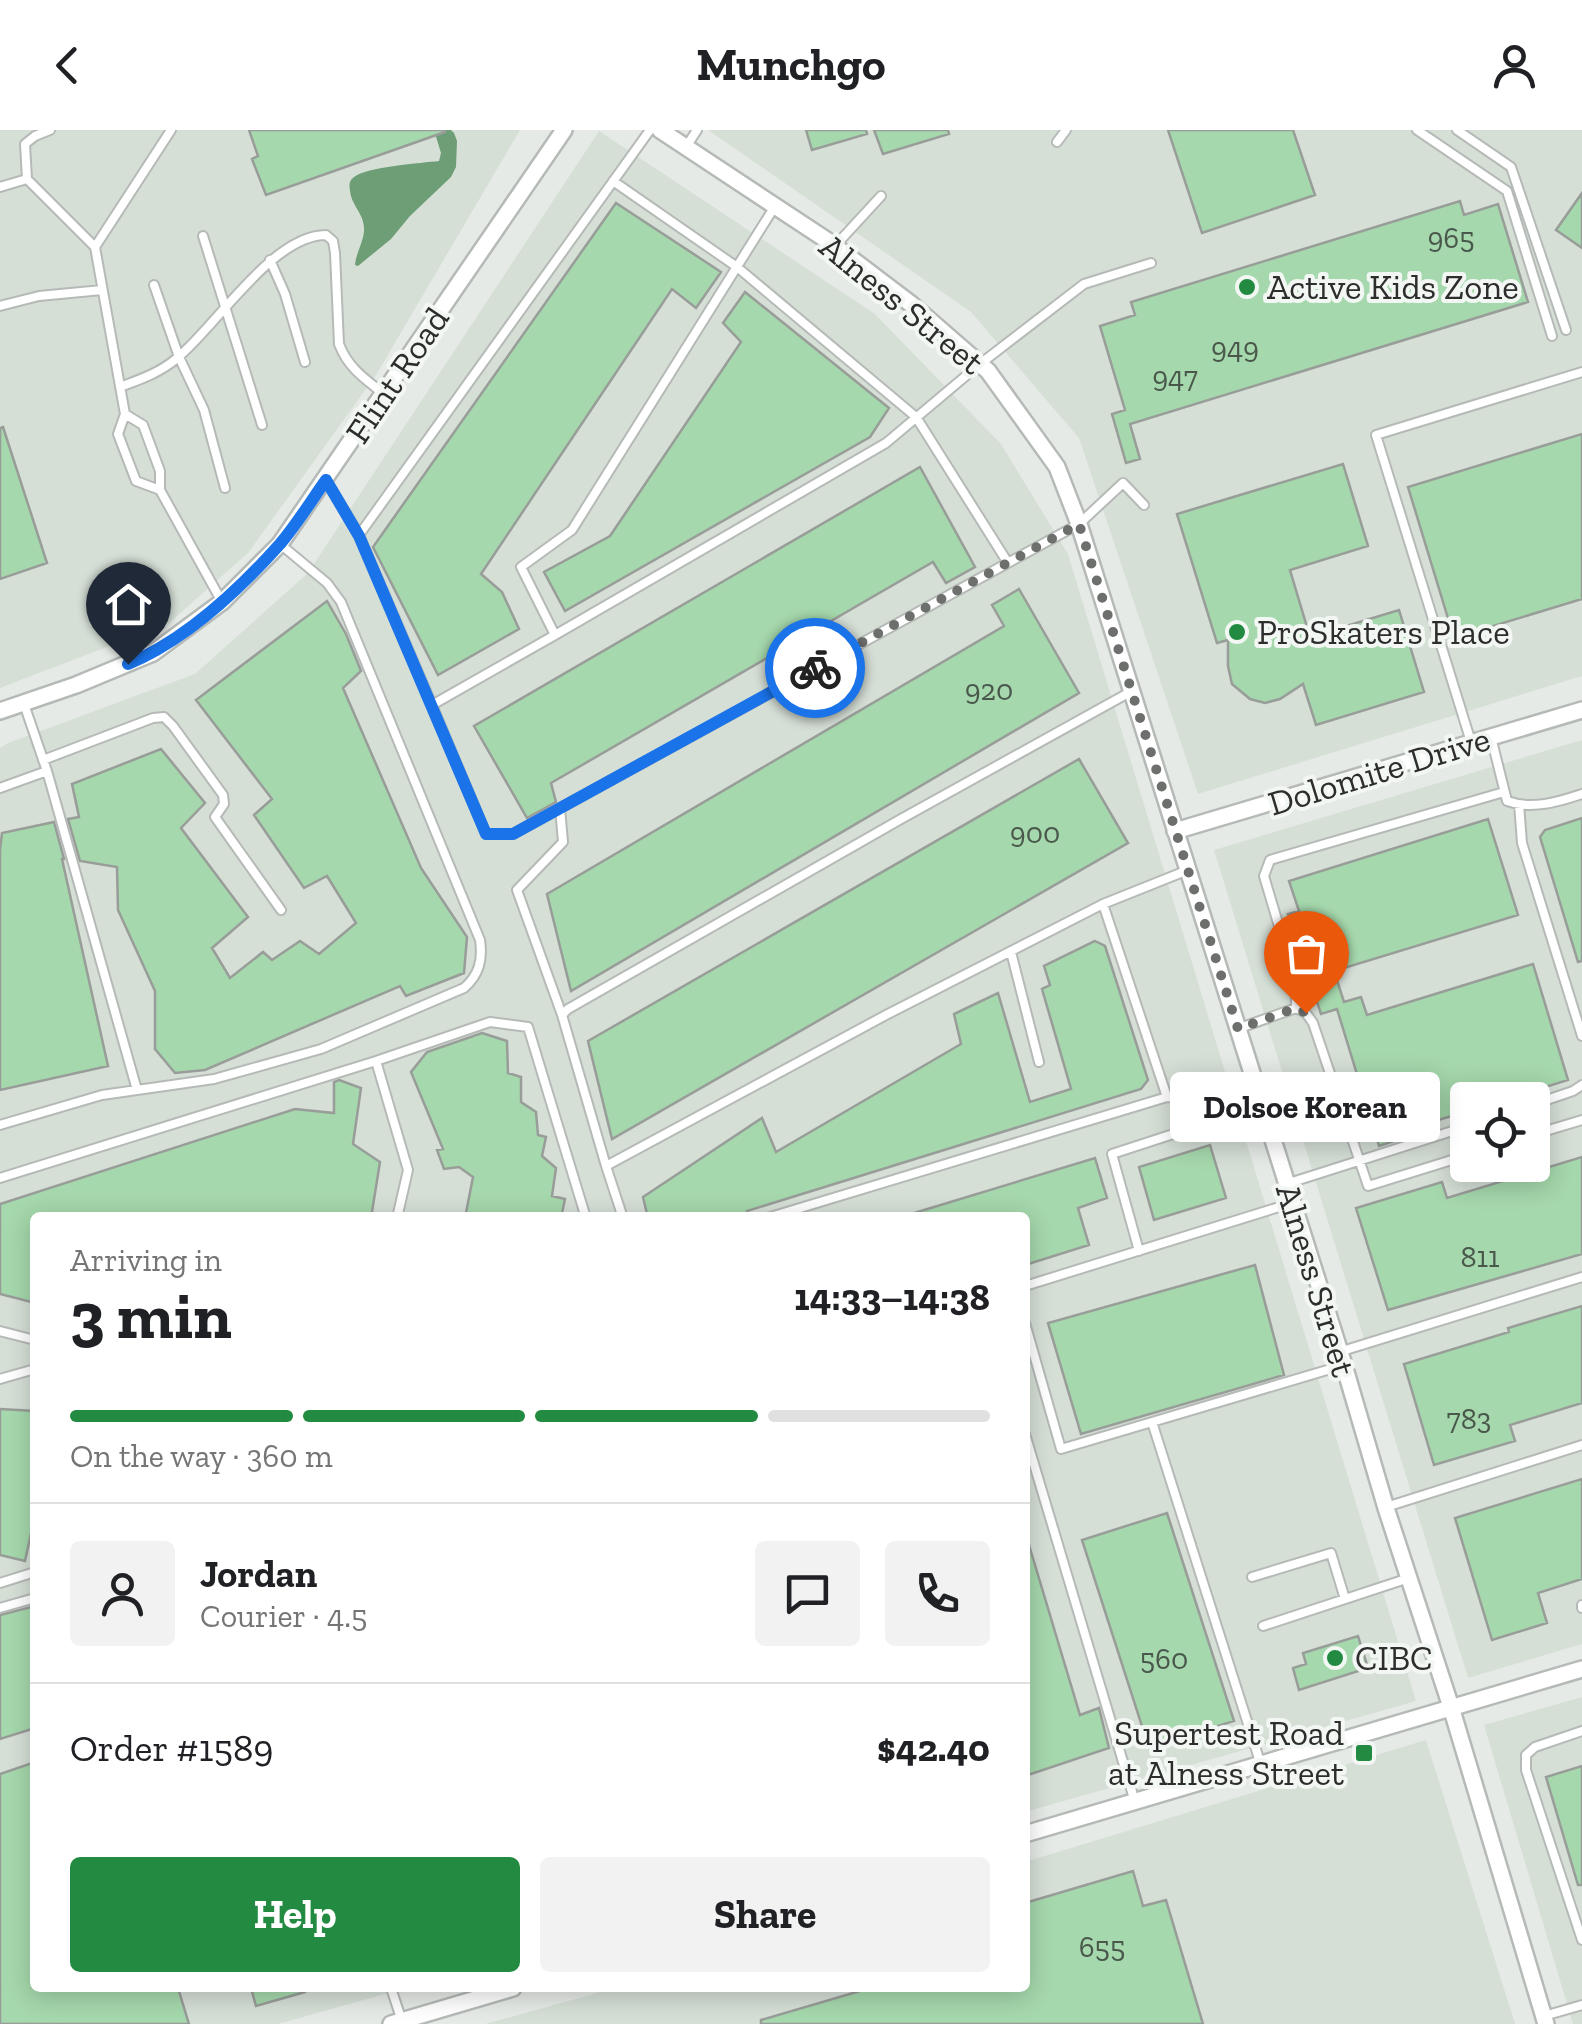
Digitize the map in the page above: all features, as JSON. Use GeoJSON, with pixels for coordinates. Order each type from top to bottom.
{"type":"FeatureCollection","features":[{"type":"Feature","properties":{"kind":"street","name":"Flint Road"},"geometry":{"type":"LineString","coordinates":[[0,711],[153,653],[222,602],[280,544],[564,130]]}},
{"type":"Feature","properties":{"kind":"street","name":"Alness Street"},"geometry":{"type":"LineString","coordinates":[[660,130],[835,246],[911,304],[988,371],[1057,467],[1132,691],[1451,1707],[1545,2020]]}},
{"type":"Feature","properties":{"kind":"street","name":"Dolomite Drive"},"geometry":{"type":"LineString","coordinates":[[1175,831],[1582,710]]}},
{"type":"Feature","properties":{"kind":"street"},"geometry":{"type":"LineString","coordinates":[[1030,1833],[1582,1669]]}},
{"type":"Feature","properties":{"kind":"street"},"geometry":{"type":"LineString","coordinates":[[397,2022],[499,1992]]}},
{"type":"Feature","properties":{"kind":"lane"},"geometry":{"type":"LineString","coordinates":[[50,130],[25,144],[27,178],[95,247],[124,414],[118,434],[136,481],[160,490]]}},
{"type":"Feature","properties":{"kind":"lane"},"geometry":{"type":"LineString","coordinates":[[95,247],[171,130]]}},
{"type":"Feature","properties":{"kind":"lane"},"geometry":{"type":"LineString","coordinates":[[359,536],[650,130]]}},
{"type":"Feature","properties":{"kind":"lane"},"geometry":{"type":"LineString","coordinates":[[686,147],[697,130]]}},
{"type":"Feature","properties":{"kind":"lane"},"geometry":{"type":"LineString","coordinates":[[1057,142],[1066,130]]}},
{"type":"Feature","properties":{"kind":"lane"},"geometry":{"type":"LineString","coordinates":[[1416,130],[1506,191],[1552,336]]}},
{"type":"Feature","properties":{"kind":"lane"},"geometry":{"type":"LineString","coordinates":[[1457,130],[1511,167],[1566,330]]}},
{"type":"Feature","properties":{"kind":"lane"},"geometry":{"type":"LineString","coordinates":[[0,187],[27,178]]}},
{"type":"Feature","properties":{"kind":"lane"},"geometry":{"type":"LineString","coordinates":[[613,181],[736,267],[916,417],[1008,563]]}},
{"type":"Feature","properties":{"kind":"lane"},"geometry":{"type":"LineString","coordinates":[[835,246],[881,196]]}},
{"type":"Feature","properties":{"kind":"lane"},"geometry":{"type":"LineString","coordinates":[[556,635],[520,567],[572,530],[775,206]]}},
{"type":"Feature","properties":{"kind":"lane"},"geometry":{"type":"LineString","coordinates":[[120,387],[154,374],[179,356],[270,260],[315,235],[326,235],[332,241],[344,358],[384,394]]}},
{"type":"Feature","properties":{"kind":"lane"},"geometry":{"type":"LineString","coordinates":[[203,236],[262,425]]}},
{"type":"Feature","properties":{"kind":"lane"},"geometry":{"type":"LineString","coordinates":[[270,260],[285,294],[304,362]]}},
{"type":"Feature","properties":{"kind":"lane"},"geometry":{"type":"LineString","coordinates":[[432,705],[886,443],[1084,284],[1151,263]]}},
{"type":"Feature","properties":{"kind":"lane"},"geometry":{"type":"LineString","coordinates":[[154,285],[179,356],[204,410],[225,488]]}},
{"type":"Feature","properties":{"kind":"lane"},"geometry":{"type":"LineString","coordinates":[[0,306],[39,296],[102,290]]}},
{"type":"Feature","properties":{"kind":"lane"},"geometry":{"type":"LineString","coordinates":[[1471,742],[1376,436],[1582,372]]}},
{"type":"Feature","properties":{"kind":"lane"},"geometry":{"type":"LineString","coordinates":[[124,414],[143,425],[160,470],[160,490],[222,602]]}},
{"type":"Feature","properties":{"kind":"lane"},"geometry":{"type":"LineString","coordinates":[[326,480],[359,536],[486,834],[513,834],[1079,524],[1124,483],[1144,505]]}},
{"type":"Feature","properties":{"kind":"lane"},"geometry":{"type":"LineString","coordinates":[[0,1125],[102,1095],[214,1079],[321,1049],[464,988],[474,978],[482,953],[480,940],[341,602],[327,583],[280,544]]}},
{"type":"Feature","properties":{"kind":"lane"},"geometry":{"type":"LineString","coordinates":[[562,1016],[568,1008],[1132,691]]}},
{"type":"Feature","properties":{"kind":"lane"},"geometry":{"type":"LineString","coordinates":[[24,703],[137,1090]]}},
{"type":"Feature","properties":{"kind":"lane"},"geometry":{"type":"LineString","coordinates":[[43,760],[164,717],[223,795],[224,804],[215,817],[280,910]]}},
{"type":"Feature","properties":{"kind":"lane"},"geometry":{"type":"LineString","coordinates":[[1491,737],[1506,801],[1550,804],[1582,794]]}},
{"type":"Feature","properties":{"kind":"lane"},"geometry":{"type":"LineString","coordinates":[[0,788],[46,771]]}},
{"type":"Feature","properties":{"kind":"lane"},"geometry":{"type":"LineString","coordinates":[[1296,1008],[1296,984],[1264,876],[1270,860],[1504,792]]}},
{"type":"Feature","properties":{"kind":"lane"},"geometry":{"type":"LineString","coordinates":[[1519,804],[1522,843],[1582,1036]]}},
{"type":"Feature","properties":{"kind":"lane"},"geometry":{"type":"LineString","coordinates":[[560,808],[563,842],[517,890],[562,1016],[621,1212]]}},
{"type":"Feature","properties":{"kind":"lane"},"geometry":{"type":"LineString","coordinates":[[606,1166],[886,1015],[1103,904],[1188,870]]}},
{"type":"Feature","properties":{"kind":"lane"},"geometry":{"type":"LineString","coordinates":[[1103,904],[1168,1097]]}},
{"type":"Feature","properties":{"kind":"lane"},"geometry":{"type":"LineString","coordinates":[[1011,952],[1039,1062]]}},
{"type":"Feature","properties":{"kind":"lane"},"geometry":{"type":"LineString","coordinates":[[1238,1029],[1296,1008],[1306,1013],[1313,1023],[1368,1186],[1450,1161]]}},
{"type":"Feature","properties":{"kind":"lane"},"geometry":{"type":"LineString","coordinates":[[0,1178],[376,1062],[490,1022],[528,1027],[584,1212]]}},
{"type":"Feature","properties":{"kind":"lane"},"geometry":{"type":"LineString","coordinates":[[376,1062],[408,1170],[398,1212]]}},
{"type":"Feature","properties":{"kind":"lane"},"geometry":{"type":"LineString","coordinates":[[1550,1099],[1582,1085]]}},
{"type":"Feature","properties":{"kind":"lane"},"geometry":{"type":"LineString","coordinates":[[787,1212],[1168,1097],[1224,1098],[1229,1117]]}},
{"type":"Feature","properties":{"kind":"lane"},"geometry":{"type":"LineString","coordinates":[[1139,1251],[1112,1154],[1262,1105]]}},
{"type":"Feature","properties":{"kind":"lane"},"geometry":{"type":"LineString","coordinates":[[1550,1130],[1582,1120]]}},
{"type":"Feature","properties":{"kind":"lane"},"geometry":{"type":"LineString","coordinates":[[1286,1184],[1450,1132]]}},
{"type":"Feature","properties":{"kind":"lane"},"geometry":{"type":"LineString","coordinates":[[1030,1284],[1292,1203]]}},
{"type":"Feature","properties":{"kind":"lane"},"geometry":{"type":"LineString","coordinates":[[1030,1340],[1062,1449],[1582,1276]]}},
{"type":"Feature","properties":{"kind":"lane"},"geometry":{"type":"LineString","coordinates":[[0,1332],[30,1339]]}},
{"type":"Feature","properties":{"kind":"lane"},"geometry":{"type":"LineString","coordinates":[[0,1379],[30,1371]]}},
{"type":"Feature","properties":{"kind":"lane"},"geometry":{"type":"LineString","coordinates":[[1152,1422],[1261,1765]]}},
{"type":"Feature","properties":{"kind":"lane"},"geometry":{"type":"LineString","coordinates":[[1386,1508],[1582,1446]]}},
{"type":"Feature","properties":{"kind":"lane"},"geometry":{"type":"LineString","coordinates":[[1030,1451],[1135,1802]]}},
{"type":"Feature","properties":{"kind":"lane"},"geometry":{"type":"LineString","coordinates":[[1252,1577],[1330,1553],[1345,1599]]}},
{"type":"Feature","properties":{"kind":"lane"},"geometry":{"type":"LineString","coordinates":[[0,1583],[30,1574]]}},
{"type":"Feature","properties":{"kind":"lane"},"geometry":{"type":"LineString","coordinates":[[1263,1626],[1409,1578]]}},
{"type":"Feature","properties":{"kind":"lane"},"geometry":{"type":"LineString","coordinates":[[0,1608],[30,1599]]}},
{"type":"Feature","properties":{"kind":"lane"},"geometry":{"type":"LineString","coordinates":[[1582,1731],[1535,1747],[1526,1756],[1526,1770],[1582,1940]]}},
{"type":"Feature","properties":{"kind":"lane"},"geometry":{"type":"LineString","coordinates":[[392,1992],[397,2022]]}},
{"type":"Feature","properties":{"kind":"lane"},"geometry":{"type":"LineString","coordinates":[[1545,2020],[1582,2005]]}},
{"type":"Feature","properties":{"kind":"shaded area"},"geometry":{"type":"Polygon","coordinates":[[[0,130],[520,130],[376,375],[248,553],[169,623],[0,688],[0,130]]]}},
{"type":"Feature","properties":{"kind":"shaded area"},"geometry":{"type":"Polygon","coordinates":[[[434,130],[451,130],[457,141],[456,167],[451,177],[391,239],[355,265],[364,227],[351,196],[350,181],[370,171],[439,161],[441,153],[434,130]]]}},
{"type":"Feature","properties":{"kind":"shaded area"},"geometry":{"type":"Polygon","coordinates":[[[708,130],[1582,130],[1582,676],[1198,794],[1079,438],[971,312],[708,130]]]}},
{"type":"Feature","properties":{"kind":"shaded area"},"geometry":{"type":"Polygon","coordinates":[[[599,131],[875,314],[1001,444],[1068,554],[1416,1701],[1030,1811],[1030,1212],[30,1212],[30,1992],[392,1992],[278,2024],[0,2024],[0,748],[195,674],[308,573],[599,131]]]}},
{"type":"Feature","properties":{"kind":"shaded area"},"geometry":{"type":"Polygon","coordinates":[[[1582,740],[1582,1644],[1468,1678],[1214,850],[1582,740]]]}},
{"type":"Feature","properties":{"kind":"shaded area"},"geometry":{"type":"Polygon","coordinates":[[[1582,1697],[1582,2024],[1573,2024],[1484,1725],[1582,1697]]]}},
{"type":"Feature","properties":{"kind":"shaded area"},"geometry":{"type":"Polygon","coordinates":[[[1426,1740],[1515,2024],[485,2024],[601,1992],[1030,1992],[1030,1860],[1426,1740]]]}},
{"type":"Feature","properties":{"kind":"building"},"geometry":{"type":"Polygon","coordinates":[[[249,130],[445,132],[266,195],[252,159],[258,156],[249,130]]]}},
{"type":"Feature","properties":{"kind":"building"},"geometry":{"type":"Polygon","coordinates":[[[806,130],[866,130],[867,134],[812,150],[806,130]]]}},
{"type":"Feature","properties":{"kind":"building"},"geometry":{"type":"Polygon","coordinates":[[[874,130],[948,130],[949,134],[883,154],[874,130]]]}},
{"type":"Feature","properties":{"kind":"building"},"geometry":{"type":"Polygon","coordinates":[[[1168,130],[1293,130],[1315,195],[1202,233],[1168,130]]]}},
{"type":"Feature","properties":{"kind":"building"},"geometry":{"type":"Polygon","coordinates":[[[1582,193],[1582,248],[1556,230],[1582,193]]]}},
{"type":"Feature","properties":{"kind":"building"},"geometry":{"type":"Polygon","coordinates":[[[1460,201],[1464,215],[1498,204],[1528,302],[1130,424],[1140,459],[1126,463],[1112,414],[1125,410],[1100,326],[1135,315],[1131,302],[1460,201]]]}},
{"type":"Feature","properties":{"kind":"building"},"geometry":{"type":"Polygon","coordinates":[[[616,203],[721,272],[696,308],[672,289],[481,574],[502,592],[519,629],[438,675],[373,547],[616,203]]]}},
{"type":"Feature","properties":{"kind":"building"},"geometry":{"type":"Polygon","coordinates":[[[745,292],[889,408],[870,437],[565,611],[544,572],[610,536],[741,342],[723,323],[745,292]]]}},
{"type":"Feature","properties":{"kind":"building"},"geometry":{"type":"Polygon","coordinates":[[[3,427],[47,563],[0,579],[0,428],[3,427]]]}},
{"type":"Feature","properties":{"kind":"building"},"geometry":{"type":"Polygon","coordinates":[[[1582,434],[1582,599],[1454,638],[1408,487],[1582,434]]]}},
{"type":"Feature","properties":{"kind":"building"},"geometry":{"type":"Polygon","coordinates":[[[1343,464],[1368,546],[1290,570],[1310,637],[1399,610],[1424,692],[1316,725],[1303,684],[1280,699],[1265,703],[1250,699],[1232,684],[1228,640],[1217,643],[1177,514],[1343,464]]]}},
{"type":"Feature","properties":{"kind":"building"},"geometry":{"type":"Polygon","coordinates":[[[920,467],[975,567],[946,583],[933,562],[551,783],[556,802],[527,818],[474,726],[920,467]]]}},
{"type":"Feature","properties":{"kind":"building"},"geometry":{"type":"Polygon","coordinates":[[[1019,589],[1079,693],[571,991],[547,894],[1004,626],[992,605],[1019,589]]]}},
{"type":"Feature","properties":{"kind":"building"},"geometry":{"type":"Polygon","coordinates":[[[327,601],[361,671],[343,688],[421,868],[467,937],[464,973],[406,996],[400,986],[205,1070],[175,1073],[155,1049],[155,991],[118,910],[117,867],[80,861],[68,819],[79,817],[72,784],[161,749],[205,803],[181,828],[248,917],[212,948],[230,978],[263,952],[272,960],[300,941],[319,954],[356,923],[327,876],[304,888],[254,815],[272,799],[196,700],[327,601]]]}},
{"type":"Feature","properties":{"kind":"building"},"geometry":{"type":"Polygon","coordinates":[[[1079,759],[1128,843],[612,1139],[588,1041],[1079,759]]]}},
{"type":"Feature","properties":{"kind":"building"},"geometry":{"type":"Polygon","coordinates":[[[1582,818],[1582,961],[1578,962],[1540,837],[1545,830],[1582,818]]]}},
{"type":"Feature","properties":{"kind":"building"},"geometry":{"type":"Polygon","coordinates":[[[1488,819],[1518,915],[1334,971],[1344,1002],[1361,997],[1367,1015],[1533,964],[1568,1080],[1550,1086],[1550,1082],[1450,1082],[1450,1116],[1402,1131],[1404,1138],[1379,1146],[1337,1009],[1321,1014],[1288,914],[1299,911],[1289,881],[1488,819]]]}},
{"type":"Feature","properties":{"kind":"building"},"geometry":{"type":"Polygon","coordinates":[[[54,822],[108,1066],[0,1090],[2,833],[54,822]]]}},
{"type":"Feature","properties":{"kind":"building"},"geometry":{"type":"Polygon","coordinates":[[[1095,941],[1105,946],[1148,1080],[1141,1089],[747,1212],[647,1212],[643,1197],[762,1118],[776,1152],[961,1044],[954,1014],[998,993],[1030,1102],[1071,1089],[1042,989],[1050,985],[1044,966],[1095,941]]]}},
{"type":"Feature","properties":{"kind":"building"},"geometry":{"type":"Polygon","coordinates":[[[482,1033],[507,1041],[508,1073],[521,1077],[521,1102],[536,1112],[538,1135],[546,1137],[542,1156],[556,1168],[552,1196],[565,1199],[562,1212],[466,1212],[473,1177],[459,1167],[444,1169],[437,1150],[443,1149],[411,1072],[427,1052],[482,1033]]]}},
{"type":"Feature","properties":{"kind":"building"},"geometry":{"type":"Polygon","coordinates":[[[339,1080],[361,1088],[353,1144],[380,1162],[372,1212],[30,1212],[30,1302],[0,1294],[0,1204],[295,1109],[334,1113],[334,1082],[339,1080]]]}},
{"type":"Feature","properties":{"kind":"building"},"geometry":{"type":"Polygon","coordinates":[[[1210,1145],[1226,1198],[1154,1220],[1139,1167],[1210,1145]]]}},
{"type":"Feature","properties":{"kind":"building"},"geometry":{"type":"Polygon","coordinates":[[[1582,1157],[1582,1254],[1388,1310],[1356,1208],[1442,1182],[1447,1198],[1500,1182],[1550,1182],[1550,1167],[1582,1157]]]}},
{"type":"Feature","properties":{"kind":"building"},"geometry":{"type":"Polygon","coordinates":[[[1095,1158],[1107,1198],[1078,1208],[1089,1245],[1030,1263],[1030,1212],[918,1212],[1095,1158]]]}},
{"type":"Feature","properties":{"kind":"building"},"geometry":{"type":"Polygon","coordinates":[[[1255,1265],[1284,1375],[1081,1434],[1048,1323],[1255,1265]]]}},
{"type":"Feature","properties":{"kind":"building"},"geometry":{"type":"Polygon","coordinates":[[[1582,1306],[1582,1403],[1510,1425],[1515,1441],[1434,1465],[1404,1364],[1582,1306]]]}},
{"type":"Feature","properties":{"kind":"building"},"geometry":{"type":"Polygon","coordinates":[[[0,1409],[30,1411],[30,1538],[25,1561],[0,1555],[0,1409]]]}},
{"type":"Feature","properties":{"kind":"building"},"geometry":{"type":"Polygon","coordinates":[[[1582,1479],[1582,1579],[1538,1593],[1547,1623],[1492,1640],[1455,1518],[1582,1479]]]}},
{"type":"Feature","properties":{"kind":"building"},"geometry":{"type":"Polygon","coordinates":[[[1167,1513],[1234,1721],[1149,1748],[1082,1540],[1167,1513]]]}},
{"type":"Feature","properties":{"kind":"building"},"geometry":{"type":"Polygon","coordinates":[[[1030,1548],[1080,1715],[1099,1708],[1109,1748],[1030,1774],[1030,1548]]]}},
{"type":"Feature","properties":{"kind":"building"},"geometry":{"type":"Polygon","coordinates":[[[30,1607],[30,1730],[0,1739],[0,1615],[30,1607]]]}},
{"type":"Feature","properties":{"kind":"building","name":"CIBC"},"geometry":{"type":"Polygon","coordinates":[[[1358,1636],[1368,1668],[1299,1690],[1293,1668],[1306,1664],[1303,1653],[1358,1636]]]}},
{"type":"Feature","properties":{"kind":"building"},"geometry":{"type":"Polygon","coordinates":[[[30,1764],[30,1992],[179,1992],[189,2024],[0,2024],[0,1774],[30,1764]]]}},
{"type":"Feature","properties":{"kind":"building"},"geometry":{"type":"Polygon","coordinates":[[[1582,1766],[1582,1885],[1578,1885],[1546,1777],[1582,1766]]]}},
{"type":"Feature","properties":{"kind":"building"},"geometry":{"type":"Polygon","coordinates":[[[1133,1871],[1143,1906],[1166,1900],[1203,2024],[761,2024],[761,2020],[856,1992],[1030,1992],[1030,1902],[1133,1871]]]}},
{"type":"Feature","properties":{"kind":"building"},"geometry":{"type":"Polygon","coordinates":[[[252,1992],[305,1992],[256,2006],[252,1992]]]}},
{"type":"Feature","properties":{"kind":"way so far"},"geometry":{"type":"LineString","coordinates":[[815,668],[1079,524],[1238,1029],[1296,1008],[1306,1013]]}},
{"type":"Feature","properties":{"kind":"place","name":"Active Kids Zone"},"geometry":{"type":"Point","coordinates":[1247,287]}},
{"type":"Feature","properties":{"kind":"place","name":"ProSkaters Place"},"geometry":{"type":"Point","coordinates":[1237,632]}},
{"type":"Feature","properties":{"kind":"place","name":"Dolsoe Korean"},"geometry":{"type":"Point","coordinates":[1306,1013]}},
{"type":"Feature","properties":{"kind":"place","name":"CIBC"},"geometry":{"type":"Point","coordinates":[1335,1658]}},
{"type":"Feature","properties":{"kind":"place","name":"Supertest Road at Alness Street"},"geometry":{"type":"Point","coordinates":[1364,1753]}},
{"type":"Feature","properties":{"kind":"route"},"geometry":{"type":"LineString","coordinates":[[128,664],[153,653],[222,602],[280,544],[326,480],[359,536],[486,834],[513,834],[815,668]]}}]}
